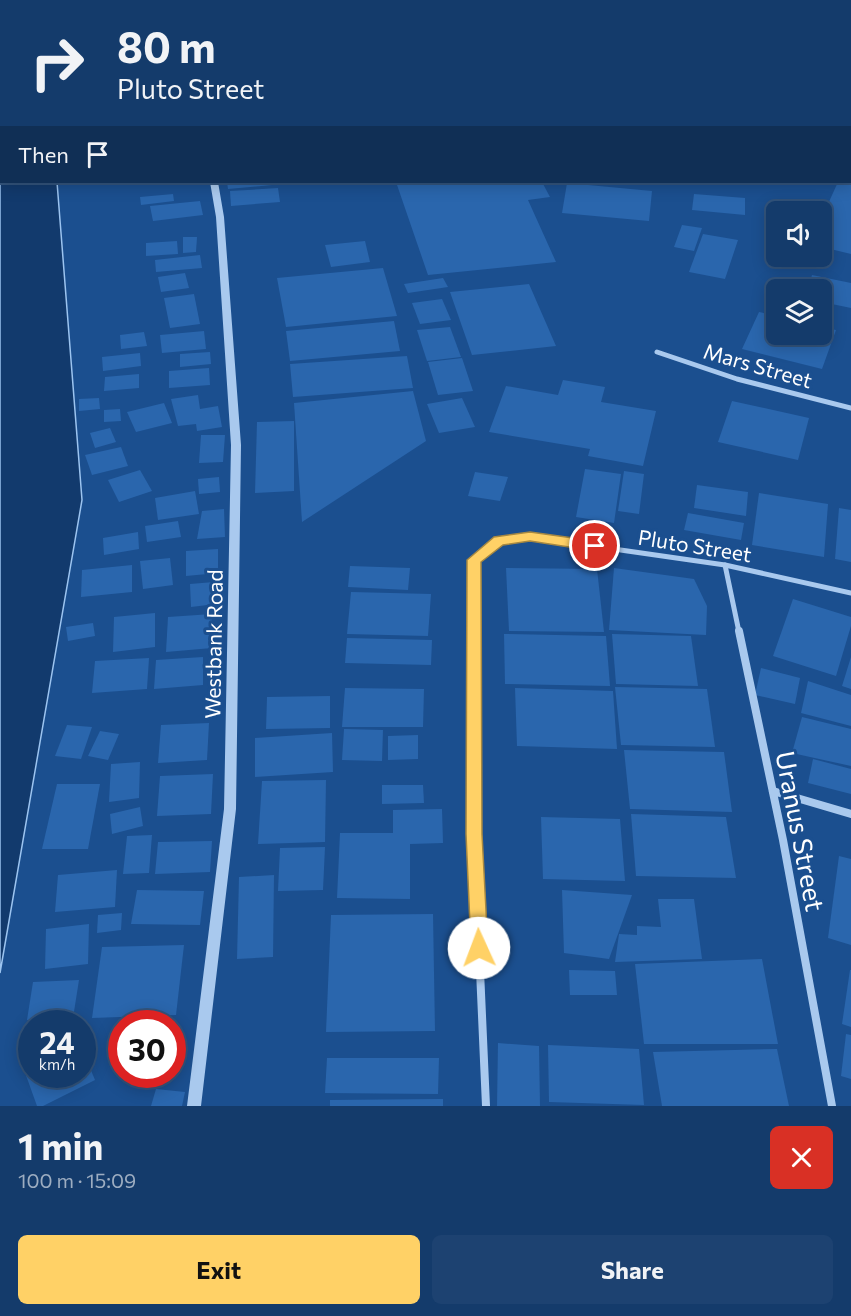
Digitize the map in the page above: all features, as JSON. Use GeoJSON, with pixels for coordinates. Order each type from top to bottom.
{"type":"FeatureCollection","features":[{"type":"Feature","properties":{"kind":"street","name":"Westbank Road"},"geometry":{"type":"LineString","coordinates":[[194,1106],[230,808],[236,445],[220,217],[214,183]]}},
{"type":"Feature","properties":{"kind":"street","name":"Mars Street"},"geometry":{"type":"LineString","coordinates":[[657,352],[738,379],[851,408]]}},
{"type":"Feature","properties":{"kind":"street","name":"Pluto Street"},"geometry":{"type":"LineString","coordinates":[[486,1106],[474,834],[474,560],[499,541],[530,537],[725,565],[851,593]]}},
{"type":"Feature","properties":{"kind":"street","name":"Uranus Street"},"geometry":{"type":"LineString","coordinates":[[725,565],[773,791],[832,1106]]}},
{"type":"Feature","properties":{"kind":"street"},"geometry":{"type":"LineString","coordinates":[[773,791],[851,814]]}},
{"type":"Feature","properties":{"kind":"water"},"geometry":{"type":"Polygon","coordinates":[[[0,183],[57,183],[82,500],[0,973],[0,183]]]}},
{"type":"Feature","properties":{"kind":"building"},"geometry":{"type":"Polygon","coordinates":[[[227,183],[271,183],[272,185],[228,189],[227,183]]]}},
{"type":"Feature","properties":{"kind":"building"},"geometry":{"type":"Polygon","coordinates":[[[396,183],[543,183],[550,197],[528,200],[556,262],[428,275],[396,183]]]}},
{"type":"Feature","properties":{"kind":"building"},"geometry":{"type":"Polygon","coordinates":[[[567,183],[652,191],[649,221],[562,213],[567,183]]]}},
{"type":"Feature","properties":{"kind":"building"},"geometry":{"type":"Polygon","coordinates":[[[838,183],[851,183],[851,254],[832,249],[832,201],[829,201],[838,183]]]}},
{"type":"Feature","properties":{"kind":"building"},"geometry":{"type":"Polygon","coordinates":[[[278,188],[280,202],[231,206],[230,191],[278,188]]]}},
{"type":"Feature","properties":{"kind":"building"},"geometry":{"type":"Polygon","coordinates":[[[173,194],[174,201],[141,205],[140,197],[173,194]]]}},
{"type":"Feature","properties":{"kind":"building"},"geometry":{"type":"Polygon","coordinates":[[[694,194],[745,198],[745,215],[692,210],[694,194]]]}},
{"type":"Feature","properties":{"kind":"building"},"geometry":{"type":"Polygon","coordinates":[[[200,201],[203,215],[153,221],[150,206],[200,201]]]}},
{"type":"Feature","properties":{"kind":"building"},"geometry":{"type":"Polygon","coordinates":[[[682,225],[702,228],[694,251],[674,247],[682,225]]]}},
{"type":"Feature","properties":{"kind":"building"},"geometry":{"type":"Polygon","coordinates":[[[703,234],[738,240],[725,279],[689,272],[703,234]]]}},
{"type":"Feature","properties":{"kind":"building"},"geometry":{"type":"Polygon","coordinates":[[[183,237],[197,237],[196,252],[183,253],[183,237]]]}},
{"type":"Feature","properties":{"kind":"building"},"geometry":{"type":"Polygon","coordinates":[[[177,241],[178,254],[146,256],[146,243],[177,241]]]}},
{"type":"Feature","properties":{"kind":"building"},"geometry":{"type":"Polygon","coordinates":[[[365,241],[370,262],[331,267],[325,245],[365,241]]]}},
{"type":"Feature","properties":{"kind":"building"},"geometry":{"type":"Polygon","coordinates":[[[200,255],[202,268],[156,272],[155,260],[200,255]]]}},
{"type":"Feature","properties":{"kind":"building"},"geometry":{"type":"Polygon","coordinates":[[[383,268],[397,316],[286,327],[277,278],[383,268]]]}},
{"type":"Feature","properties":{"kind":"building"},"geometry":{"type":"Polygon","coordinates":[[[185,273],[189,288],[161,292],[158,277],[185,273]]]}},
{"type":"Feature","properties":{"kind":"building"},"geometry":{"type":"Polygon","coordinates":[[[812,275],[832,279],[811,279],[812,275]]]}},
{"type":"Feature","properties":{"kind":"building"},"geometry":{"type":"Polygon","coordinates":[[[443,278],[448,287],[408,293],[404,284],[443,278]]]}},
{"type":"Feature","properties":{"kind":"building"},"geometry":{"type":"Polygon","coordinates":[[[832,279],[851,283],[851,308],[832,304],[832,279]]]}},
{"type":"Feature","properties":{"kind":"building"},"geometry":{"type":"Polygon","coordinates":[[[529,284],[556,346],[472,355],[450,292],[529,284]]]}},
{"type":"Feature","properties":{"kind":"building"},"geometry":{"type":"Polygon","coordinates":[[[194,294],[200,324],[170,328],[164,298],[194,294]]]}},
{"type":"Feature","properties":{"kind":"building"},"geometry":{"type":"Polygon","coordinates":[[[442,299],[451,320],[420,324],[412,303],[442,299]]]}},
{"type":"Feature","properties":{"kind":"building"},"geometry":{"type":"Polygon","coordinates":[[[759,312],[766,314],[766,345],[831,345],[822,369],[742,349],[759,312]]]}},
{"type":"Feature","properties":{"kind":"building"},"geometry":{"type":"Polygon","coordinates":[[[394,321],[400,351],[290,361],[286,331],[394,321]]]}},
{"type":"Feature","properties":{"kind":"building"},"geometry":{"type":"Polygon","coordinates":[[[450,327],[461,357],[427,361],[417,330],[450,327]]]}},
{"type":"Feature","properties":{"kind":"building"},"geometry":{"type":"Polygon","coordinates":[[[832,329],[836,330],[832,341],[832,329]]]}},
{"type":"Feature","properties":{"kind":"building"},"geometry":{"type":"Polygon","coordinates":[[[204,331],[206,349],[162,353],[160,335],[204,331]]]}},
{"type":"Feature","properties":{"kind":"building"},"geometry":{"type":"Polygon","coordinates":[[[144,332],[147,346],[121,349],[120,335],[144,332]]]}},
{"type":"Feature","properties":{"kind":"building"},"geometry":{"type":"Polygon","coordinates":[[[210,352],[211,364],[180,367],[180,354],[210,352]]]}},
{"type":"Feature","properties":{"kind":"building"},"geometry":{"type":"Polygon","coordinates":[[[140,353],[141,366],[103,371],[102,357],[140,353]]]}},
{"type":"Feature","properties":{"kind":"building"},"geometry":{"type":"Polygon","coordinates":[[[407,356],[413,388],[293,397],[290,364],[407,356]]]}},
{"type":"Feature","properties":{"kind":"building"},"geometry":{"type":"Polygon","coordinates":[[[462,358],[473,391],[438,395],[428,362],[462,358]]]}},
{"type":"Feature","properties":{"kind":"building"},"geometry":{"type":"Polygon","coordinates":[[[209,368],[210,385],[169,388],[169,371],[209,368]]]}},
{"type":"Feature","properties":{"kind":"building"},"geometry":{"type":"Polygon","coordinates":[[[139,374],[139,388],[104,391],[105,377],[139,374]]]}},
{"type":"Feature","properties":{"kind":"building"},"geometry":{"type":"Polygon","coordinates":[[[563,380],[605,387],[601,402],[656,411],[643,466],[588,456],[590,449],[489,432],[506,386],[558,395],[563,380]]]}},
{"type":"Feature","properties":{"kind":"building"},"geometry":{"type":"Polygon","coordinates":[[[413,391],[426,441],[302,522],[294,403],[413,391]]]}},
{"type":"Feature","properties":{"kind":"building"},"geometry":{"type":"Polygon","coordinates":[[[198,395],[200,409],[218,406],[222,427],[197,431],[196,424],[178,426],[171,399],[198,395]]]}},
{"type":"Feature","properties":{"kind":"building"},"geometry":{"type":"Polygon","coordinates":[[[99,398],[100,409],[79,411],[79,399],[99,398]]]}},
{"type":"Feature","properties":{"kind":"building"},"geometry":{"type":"Polygon","coordinates":[[[462,398],[475,427],[439,433],[427,404],[462,398]]]}},
{"type":"Feature","properties":{"kind":"building"},"geometry":{"type":"Polygon","coordinates":[[[732,401],[809,418],[798,460],[718,442],[732,401]]]}},
{"type":"Feature","properties":{"kind":"building"},"geometry":{"type":"Polygon","coordinates":[[[164,403],[172,423],[136,432],[127,412],[164,403]]]}},
{"type":"Feature","properties":{"kind":"building"},"geometry":{"type":"Polygon","coordinates":[[[120,409],[121,421],[104,422],[104,410],[120,409]]]}},
{"type":"Feature","properties":{"kind":"building"},"geometry":{"type":"Polygon","coordinates":[[[294,421],[294,491],[255,493],[257,422],[294,421]]]}},
{"type":"Feature","properties":{"kind":"building"},"geometry":{"type":"Polygon","coordinates":[[[110,428],[116,442],[95,448],[90,433],[110,428]]]}},
{"type":"Feature","properties":{"kind":"building"},"geometry":{"type":"Polygon","coordinates":[[[201,435],[225,435],[223,462],[199,463],[201,435]]]}},
{"type":"Feature","properties":{"kind":"building"},"geometry":{"type":"Polygon","coordinates":[[[121,447],[128,466],[92,475],[85,455],[121,447]]]}},
{"type":"Feature","properties":{"kind":"building"},"geometry":{"type":"Polygon","coordinates":[[[585,469],[621,474],[614,523],[576,517],[585,469]]]}},
{"type":"Feature","properties":{"kind":"building"},"geometry":{"type":"Polygon","coordinates":[[[140,470],[152,491],[119,502],[108,480],[140,470]]]}},
{"type":"Feature","properties":{"kind":"building"},"geometry":{"type":"Polygon","coordinates":[[[624,471],[644,474],[639,514],[618,511],[624,471]]]}},
{"type":"Feature","properties":{"kind":"building"},"geometry":{"type":"Polygon","coordinates":[[[475,472],[508,477],[500,501],[468,496],[475,472]]]}},
{"type":"Feature","properties":{"kind":"building"},"geometry":{"type":"Polygon","coordinates":[[[219,477],[220,492],[199,494],[198,479],[219,477]]]}},
{"type":"Feature","properties":{"kind":"building"},"geometry":{"type":"Polygon","coordinates":[[[697,485],[748,492],[746,516],[694,508],[697,485]]]}},
{"type":"Feature","properties":{"kind":"building"},"geometry":{"type":"Polygon","coordinates":[[[195,491],[199,514],[158,520],[155,498],[195,491]]]}},
{"type":"Feature","properties":{"kind":"building"},"geometry":{"type":"Polygon","coordinates":[[[759,493],[828,504],[824,557],[752,545],[759,493]]]}},
{"type":"Feature","properties":{"kind":"building"},"geometry":{"type":"Polygon","coordinates":[[[839,508],[851,510],[851,562],[835,559],[839,508]]]}},
{"type":"Feature","properties":{"kind":"building"},"geometry":{"type":"Polygon","coordinates":[[[224,509],[225,537],[197,539],[202,511],[224,509]]]}},
{"type":"Feature","properties":{"kind":"building"},"geometry":{"type":"Polygon","coordinates":[[[688,513],[744,523],[741,540],[684,530],[688,513]]]}},
{"type":"Feature","properties":{"kind":"building"},"geometry":{"type":"Polygon","coordinates":[[[178,521],[181,537],[147,542],[145,526],[178,521]]]}},
{"type":"Feature","properties":{"kind":"building"},"geometry":{"type":"Polygon","coordinates":[[[138,532],[139,549],[104,555],[103,538],[138,532]]]}},
{"type":"Feature","properties":{"kind":"building"},"geometry":{"type":"Polygon","coordinates":[[[218,549],[218,573],[186,576],[186,551],[218,549]]]}},
{"type":"Feature","properties":{"kind":"building"},"geometry":{"type":"Polygon","coordinates":[[[170,558],[173,585],[143,589],[140,561],[170,558]]]}},
{"type":"Feature","properties":{"kind":"building"},"geometry":{"type":"Polygon","coordinates":[[[132,565],[132,592],[81,597],[82,570],[132,565]]]}},
{"type":"Feature","properties":{"kind":"building"},"geometry":{"type":"Polygon","coordinates":[[[350,566],[410,568],[408,590],[348,587],[350,566]]]}},
{"type":"Feature","properties":{"kind":"building"},"geometry":{"type":"Polygon","coordinates":[[[506,568],[597,569],[604,632],[509,631],[506,568]]]}},
{"type":"Feature","properties":{"kind":"building"},"geometry":{"type":"Polygon","coordinates":[[[614,568],[694,579],[707,606],[706,635],[609,630],[614,568]]]}},
{"type":"Feature","properties":{"kind":"building"},"geometry":{"type":"Polygon","coordinates":[[[214,582],[216,604],[191,607],[190,584],[214,582]]]}},
{"type":"Feature","properties":{"kind":"building"},"geometry":{"type":"Polygon","coordinates":[[[351,592],[431,594],[428,636],[347,634],[351,592]]]}},
{"type":"Feature","properties":{"kind":"building"},"geometry":{"type":"Polygon","coordinates":[[[793,599],[851,617],[851,626],[836,676],[773,656],[793,599]]]}},
{"type":"Feature","properties":{"kind":"building"},"geometry":{"type":"Polygon","coordinates":[[[155,613],[155,647],[113,652],[114,617],[155,613]]]}},
{"type":"Feature","properties":{"kind":"building"},"geometry":{"type":"Polygon","coordinates":[[[212,614],[212,648],[166,652],[168,617],[212,614]]]}},
{"type":"Feature","properties":{"kind":"building"},"geometry":{"type":"Polygon","coordinates":[[[93,623],[95,636],[68,641],[66,627],[93,623]]]}},
{"type":"Feature","properties":{"kind":"building"},"geometry":{"type":"Polygon","coordinates":[[[504,634],[606,636],[610,686],[505,684],[504,634]]]}},
{"type":"Feature","properties":{"kind":"building"},"geometry":{"type":"Polygon","coordinates":[[[612,634],[691,636],[698,686],[616,684],[612,634]]]}},
{"type":"Feature","properties":{"kind":"building"},"geometry":{"type":"Polygon","coordinates":[[[347,638],[432,640],[431,665],[345,663],[347,638]]]}},
{"type":"Feature","properties":{"kind":"building"},"geometry":{"type":"Polygon","coordinates":[[[203,657],[203,685],[154,689],[156,660],[203,657]]]}},
{"type":"Feature","properties":{"kind":"building"},"geometry":{"type":"Polygon","coordinates":[[[851,657],[851,689],[842,686],[851,657]]]}},
{"type":"Feature","properties":{"kind":"building"},"geometry":{"type":"Polygon","coordinates":[[[149,658],[147,689],[92,693],[95,661],[149,658]]]}},
{"type":"Feature","properties":{"kind":"building"},"geometry":{"type":"Polygon","coordinates":[[[761,668],[800,678],[795,704],[755,695],[761,668]]]}},
{"type":"Feature","properties":{"kind":"building"},"geometry":{"type":"Polygon","coordinates":[[[808,681],[851,695],[851,726],[801,713],[808,681]]]}},
{"type":"Feature","properties":{"kind":"building"},"geometry":{"type":"Polygon","coordinates":[[[615,687],[707,689],[715,747],[621,745],[615,687]]]}},
{"type":"Feature","properties":{"kind":"building"},"geometry":{"type":"Polygon","coordinates":[[[345,688],[424,689],[423,727],[342,727],[345,688]]]}},
{"type":"Feature","properties":{"kind":"building"},"geometry":{"type":"Polygon","coordinates":[[[515,688],[613,691],[617,749],[517,746],[515,688]]]}},
{"type":"Feature","properties":{"kind":"building"},"geometry":{"type":"Polygon","coordinates":[[[330,696],[330,728],[266,729],[267,697],[330,696]]]}},
{"type":"Feature","properties":{"kind":"building"},"geometry":{"type":"Polygon","coordinates":[[[802,717],[851,729],[851,766],[792,753],[802,717]]]}},
{"type":"Feature","properties":{"kind":"building"},"geometry":{"type":"Polygon","coordinates":[[[209,723],[207,760],[158,763],[161,725],[209,723]]]}},
{"type":"Feature","properties":{"kind":"building"},"geometry":{"type":"Polygon","coordinates":[[[67,725],[92,727],[81,759],[55,756],[67,725]]]}},
{"type":"Feature","properties":{"kind":"building"},"geometry":{"type":"Polygon","coordinates":[[[344,729],[383,730],[382,761],[342,760],[344,729]]]}},
{"type":"Feature","properties":{"kind":"building"},"geometry":{"type":"Polygon","coordinates":[[[100,731],[119,734],[108,760],[88,756],[100,731]]]}},
{"type":"Feature","properties":{"kind":"building"},"geometry":{"type":"Polygon","coordinates":[[[332,733],[333,772],[255,777],[255,738],[332,733]]]}},
{"type":"Feature","properties":{"kind":"building"},"geometry":{"type":"Polygon","coordinates":[[[418,735],[418,759],[388,760],[388,736],[418,735]]]}},
{"type":"Feature","properties":{"kind":"building"},"geometry":{"type":"Polygon","coordinates":[[[624,750],[724,752],[732,812],[630,809],[624,750]]]}},
{"type":"Feature","properties":{"kind":"building"},"geometry":{"type":"Polygon","coordinates":[[[813,759],[851,769],[851,794],[808,783],[813,759]]]}},
{"type":"Feature","properties":{"kind":"building"},"geometry":{"type":"Polygon","coordinates":[[[140,762],[139,798],[109,802],[111,764],[140,762]]]}},
{"type":"Feature","properties":{"kind":"building"},"geometry":{"type":"Polygon","coordinates":[[[213,774],[211,814],[157,816],[160,776],[213,774]]]}},
{"type":"Feature","properties":{"kind":"building"},"geometry":{"type":"Polygon","coordinates":[[[326,780],[325,842],[258,844],[262,781],[326,780]]]}},
{"type":"Feature","properties":{"kind":"building"},"geometry":{"type":"Polygon","coordinates":[[[57,784],[100,784],[88,849],[42,849],[57,784]]]}},
{"type":"Feature","properties":{"kind":"building"},"geometry":{"type":"Polygon","coordinates":[[[382,785],[423,785],[424,803],[382,804],[382,785]]]}},
{"type":"Feature","properties":{"kind":"building"},"geometry":{"type":"Polygon","coordinates":[[[140,807],[143,826],[112,834],[110,814],[140,807]]]}},
{"type":"Feature","properties":{"kind":"building"},"geometry":{"type":"Polygon","coordinates":[[[442,809],[443,843],[410,844],[410,899],[337,898],[340,833],[393,833],[393,810],[442,809]]]}},
{"type":"Feature","properties":{"kind":"building"},"geometry":{"type":"Polygon","coordinates":[[[631,814],[726,817],[736,878],[636,876],[631,814]]]}},
{"type":"Feature","properties":{"kind":"building"},"geometry":{"type":"Polygon","coordinates":[[[541,817],[620,819],[625,881],[543,879],[541,817]]]}},
{"type":"Feature","properties":{"kind":"building"},"geometry":{"type":"Polygon","coordinates":[[[152,835],[149,873],[123,874],[127,836],[152,835]]]}},
{"type":"Feature","properties":{"kind":"building"},"geometry":{"type":"Polygon","coordinates":[[[212,841],[210,872],[155,874],[158,842],[212,841]]]}},
{"type":"Feature","properties":{"kind":"building"},"geometry":{"type":"Polygon","coordinates":[[[325,847],[323,890],[278,891],[280,848],[325,847]]]}},
{"type":"Feature","properties":{"kind":"building"},"geometry":{"type":"Polygon","coordinates":[[[839,856],[851,859],[851,945],[828,938],[839,856]]]}},
{"type":"Feature","properties":{"kind":"building"},"geometry":{"type":"Polygon","coordinates":[[[117,870],[115,907],[55,912],[58,875],[117,870]]]}},
{"type":"Feature","properties":{"kind":"building"},"geometry":{"type":"Polygon","coordinates":[[[274,875],[273,957],[237,959],[239,877],[274,875]]]}},
{"type":"Feature","properties":{"kind":"building"},"geometry":{"type":"Polygon","coordinates":[[[137,890],[204,891],[200,925],[131,924],[137,890]]]}},
{"type":"Feature","properties":{"kind":"building"},"geometry":{"type":"Polygon","coordinates":[[[562,890],[632,895],[609,959],[564,953],[562,890]]]}},
{"type":"Feature","properties":{"kind":"building"},"geometry":{"type":"Polygon","coordinates":[[[658,899],[694,899],[702,959],[615,962],[619,934],[637,935],[637,926],[661,927],[658,899]]]}},
{"type":"Feature","properties":{"kind":"building"},"geometry":{"type":"Polygon","coordinates":[[[122,913],[121,930],[97,933],[98,915],[122,913]]]}},
{"type":"Feature","properties":{"kind":"building"},"geometry":{"type":"Polygon","coordinates":[[[433,914],[435,1031],[326,1032],[331,915],[433,914]]]}},
{"type":"Feature","properties":{"kind":"building"},"geometry":{"type":"Polygon","coordinates":[[[89,924],[88,964],[45,969],[46,929],[89,924]]]}},
{"type":"Feature","properties":{"kind":"building"},"geometry":{"type":"Polygon","coordinates":[[[184,945],[177,1010],[108,1010],[108,1017],[96,1018],[96,1010],[93,1010],[102,947],[184,945]]]}},
{"type":"Feature","properties":{"kind":"building"},"geometry":{"type":"Polygon","coordinates":[[[762,959],[778,1044],[644,1044],[635,964],[762,959]]]}},
{"type":"Feature","properties":{"kind":"building"},"geometry":{"type":"Polygon","coordinates":[[[569,970],[615,971],[617,995],[570,995],[569,970]]]}},
{"type":"Feature","properties":{"kind":"building"},"geometry":{"type":"Polygon","coordinates":[[[851,970],[851,1027],[842,1024],[851,970]]]}},
{"type":"Feature","properties":{"kind":"building"},"geometry":{"type":"Polygon","coordinates":[[[79,980],[74,1010],[29,1010],[33,982],[79,980]]]}},
{"type":"Feature","properties":{"kind":"building"},"geometry":{"type":"Polygon","coordinates":[[[846,1034],[851,1035],[851,1079],[841,1076],[846,1034]]]}},
{"type":"Feature","properties":{"kind":"building"},"geometry":{"type":"Polygon","coordinates":[[[498,1043],[539,1046],[540,1106],[497,1106],[498,1043]]]}},
{"type":"Feature","properties":{"kind":"building"},"geometry":{"type":"Polygon","coordinates":[[[548,1045],[639,1049],[644,1105],[549,1102],[548,1045]]]}},
{"type":"Feature","properties":{"kind":"building"},"geometry":{"type":"Polygon","coordinates":[[[777,1049],[789,1106],[662,1106],[653,1052],[777,1049]]]}},
{"type":"Feature","properties":{"kind":"building"},"geometry":{"type":"Polygon","coordinates":[[[327,1058],[439,1058],[438,1094],[325,1093],[327,1058]]]}},
{"type":"Feature","properties":{"kind":"building"},"geometry":{"type":"Polygon","coordinates":[[[31,1088],[79,1088],[43,1106],[37,1106],[31,1088]]]}},
{"type":"Feature","properties":{"kind":"building"},"geometry":{"type":"Polygon","coordinates":[[[156,1089],[185,1092],[182,1106],[151,1106],[156,1089]]]}},
{"type":"Feature","properties":{"kind":"building"},"geometry":{"type":"Polygon","coordinates":[[[443,1099],[443,1106],[330,1106],[330,1100],[443,1099]]]}},
{"type":"Feature","properties":{"kind":"route"},"geometry":{"type":"LineString","coordinates":[[479,948],[474,834],[474,560],[499,541],[530,537],[595,546]]}}]}
